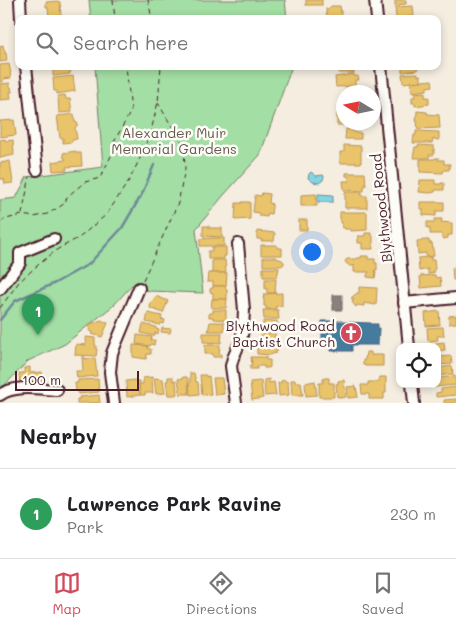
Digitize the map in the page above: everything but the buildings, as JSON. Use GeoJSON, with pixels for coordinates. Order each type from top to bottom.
{"type":"FeatureCollection","features":[{"type":"Feature","properties":{"kind":"street"},"geometry":{"type":"LineString","coordinates":[[20,0],[22,15]]}},
{"type":"Feature","properties":{"kind":"street"},"geometry":{"type":"LineString","coordinates":[[375,0],[377,15]]}},
{"type":"Feature","properties":{"kind":"street"},"geometry":{"type":"LineString","coordinates":[[26,70],[34,170]]}},
{"type":"Feature","properties":{"kind":"street","name":"Blythwood Road"},"geometry":{"type":"LineString","coordinates":[[381,70],[409,343]]}},
{"type":"Feature","properties":{"kind":"street"},"geometry":{"type":"LineString","coordinates":[[0,289],[20,263],[20,253],[54,239]]}},
{"type":"Feature","properties":{"kind":"street"},"geometry":{"type":"LineString","coordinates":[[236,403],[232,366],[240,340],[244,315],[238,244]]}},
{"type":"Feature","properties":{"kind":"street"},"geometry":{"type":"LineString","coordinates":[[114,403],[110,372],[112,353],[139,288]]}},
{"type":"Feature","properties":{"kind":"street"},"geometry":{"type":"LineString","coordinates":[[404,303],[456,298]]}},
{"type":"Feature","properties":{"kind":"street"},"geometry":{"type":"LineString","coordinates":[[0,395],[8,390],[26,388],[57,390]]}},
{"type":"Feature","properties":{"kind":"street"},"geometry":{"type":"LineString","coordinates":[[412,388],[414,403]]}},
{"type":"Feature","properties":{"kind":"path"},"geometry":{"type":"LineString","coordinates":[[113,0],[115,15]]}},
{"type":"Feature","properties":{"kind":"path"},"geometry":{"type":"LineString","coordinates":[[148,0],[151,15]]}},
{"type":"Feature","properties":{"kind":"path"},"geometry":{"type":"LineString","coordinates":[[0,222],[22,215],[34,217],[47,214],[65,203],[67,198],[85,182],[100,178],[111,156],[114,142],[130,111],[126,70]]}},
{"type":"Feature","properties":{"kind":"path"},"geometry":{"type":"LineString","coordinates":[[0,308],[19,282],[38,265],[58,249],[80,237],[108,214],[130,179],[143,152],[158,102],[161,70]]}},
{"type":"Feature","properties":{"kind":"path"},"geometry":{"type":"LineString","coordinates":[[139,288],[178,204],[185,169],[184,145],[158,102]]}},
{"type":"Feature","properties":{"kind":"path"},"geometry":{"type":"LineString","coordinates":[[22,215],[34,170]]}},
{"type":"Feature","properties":{"kind":"green space"},"geometry":{"type":"Polygon","coordinates":[[[89,0],[285,0],[287,15],[91,15],[89,0]]]}},
{"type":"Feature","properties":{"kind":"green space","name":"Alexander Muir Memorial Gardens"},"geometry":{"type":"Polygon","coordinates":[[[95,70],[291,70],[260,155],[196,229],[203,293],[149,291],[132,285],[114,305],[65,344],[28,361],[0,390],[0,200],[16,198],[27,177],[103,167],[95,70]]]}},
{"type":"Feature","properties":{"kind":"water"},"geometry":{"type":"Polygon","coordinates":[[[311,172],[316,176],[323,175],[323,180],[319,183],[313,182],[308,178],[311,172]]]}},
{"type":"Feature","properties":{"kind":"water"},"geometry":{"type":"Polygon","coordinates":[[[318,194],[333,195],[333,202],[318,202],[318,194]]]}},
{"type":"Feature","properties":{"kind":"waterway"},"geometry":{"type":"LineString","coordinates":[[0,320],[15,301],[55,283],[89,264],[122,228],[142,194],[154,165]]}},
{"type":"Feature","properties":{"kind":"place","name":"Blythwood Road Baptist Church"},"geometry":{"type":"Point","coordinates":[351,333]}},
{"type":"Feature","properties":{"kind":"place","name":"Lawrence Park Ravine"},"geometry":{"type":"Point","coordinates":[38,335]}}]}
